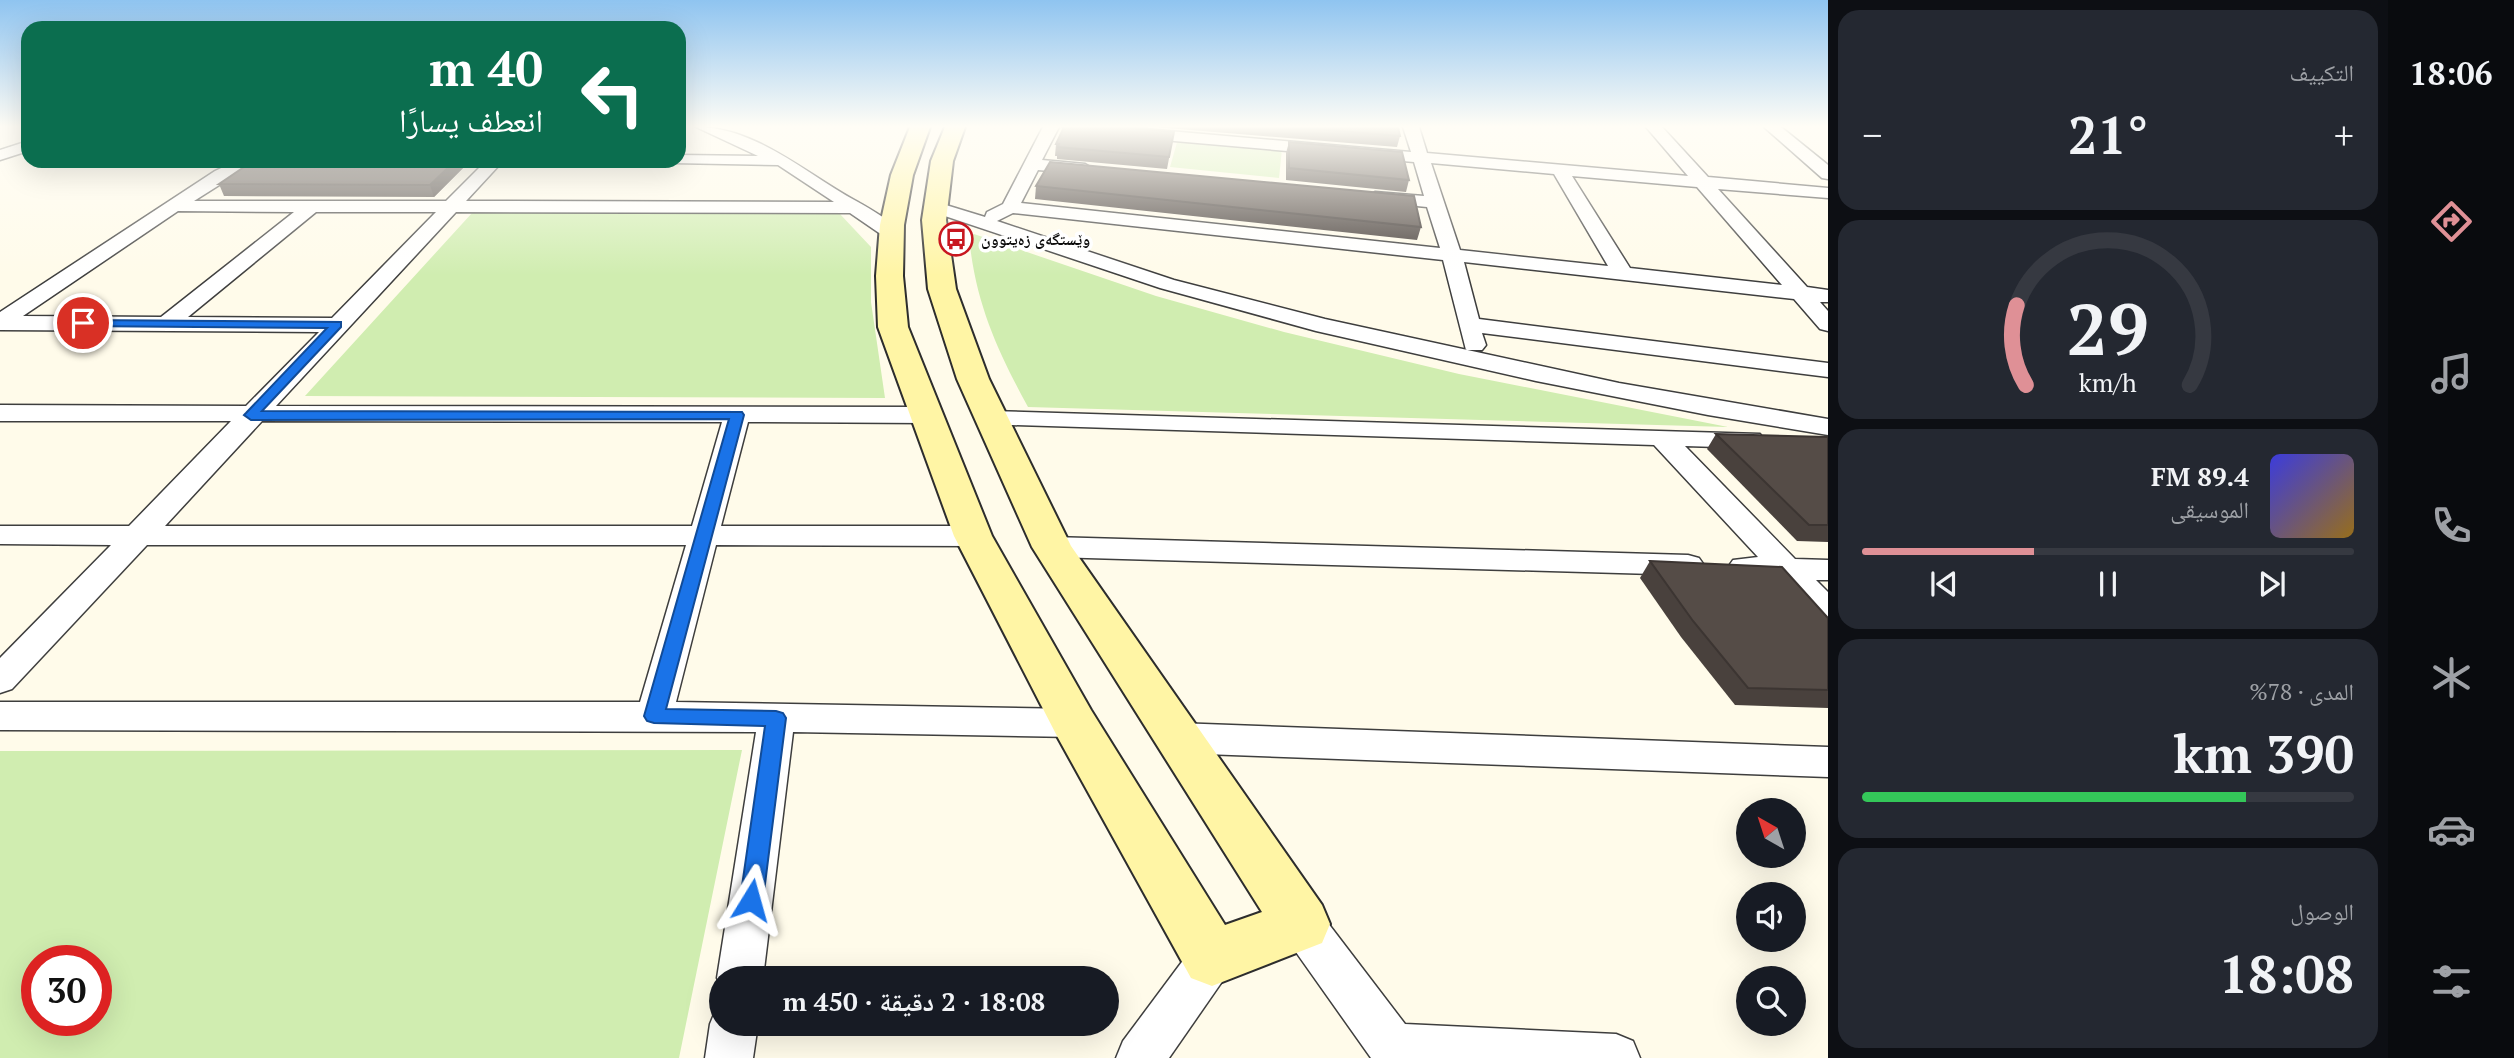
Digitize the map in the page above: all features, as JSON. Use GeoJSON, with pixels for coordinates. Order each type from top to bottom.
{"type":"FeatureCollection","features":[{"type":"Feature","properties":{"kind":"street"},"geometry":{"type":"LineString","coordinates":[[0,322],[219,176]]}},
{"type":"Feature","properties":{"kind":"street"},"geometry":{"type":"LineString","coordinates":[[0,680],[480,176]]}},
{"type":"Feature","properties":{"kind":"street"},"geometry":{"type":"LineString","coordinates":[[808,176],[892,233]]}},
{"type":"Feature","properties":{"kind":"street"},"geometry":{"type":"LineString","coordinates":[[902,176],[892,220],[889,292],[924,326],[990,419],[1052,547],[1302,924],[1397,1053],[1616,1058]]}},
{"type":"Feature","properties":{"kind":"street"},"geometry":{"type":"LineString","coordinates":[[940,176],[934,220],[942,289],[924,326],[926,415],[973,536],[1074,723],[1212,958]]}},
{"type":"Feature","properties":{"kind":"street"},"geometry":{"type":"LineString","coordinates":[[984,222],[1010,207],[1024,176]]}},
{"type":"Feature","properties":{"kind":"street"},"geometry":{"type":"LineString","coordinates":[[1426,176],[1471,325],[1476,362]]}},
{"type":"Feature","properties":{"kind":"street"},"geometry":{"type":"LineString","coordinates":[[1564,176],[1624,275]]}},
{"type":"Feature","properties":{"kind":"street"},"geometry":{"type":"LineString","coordinates":[[1625,176],[1828,193]]}},
{"type":"Feature","properties":{"kind":"street"},"geometry":{"type":"LineString","coordinates":[[1698,176],[1828,324]]}},
{"type":"Feature","properties":{"kind":"street"},"geometry":{"type":"LineString","coordinates":[[1364,196],[1433,202]]}},
{"type":"Feature","properties":{"kind":"street"},"geometry":{"type":"LineString","coordinates":[[175,206],[857,208]]}},
{"type":"Feature","properties":{"kind":"street"},"geometry":{"type":"LineString","coordinates":[[166,324],[312,206]]}},
{"type":"Feature","properties":{"kind":"street"},"geometry":{"type":"LineString","coordinates":[[936,207],[1168,284],[1476,362],[1828,427]]}},
{"type":"Feature","properties":{"kind":"street"},"geometry":{"type":"LineString","coordinates":[[1010,207],[1828,296]]}},
{"type":"Feature","properties":{"kind":"street"},"geometry":{"type":"LineString","coordinates":[[0,322],[337,325]]}},
{"type":"Feature","properties":{"kind":"street"},"geometry":{"type":"LineString","coordinates":[[1471,325],[1828,370]]}},
{"type":"Feature","properties":{"kind":"street"},"geometry":{"type":"LineString","coordinates":[[0,413],[926,415]]}},
{"type":"Feature","properties":{"kind":"street"},"geometry":{"type":"LineString","coordinates":[[654,716],[737,415]]}},
{"type":"Feature","properties":{"kind":"street"},"geometry":{"type":"LineString","coordinates":[[990,419],[1828,442]]}},
{"type":"Feature","properties":{"kind":"street"},"geometry":{"type":"LineString","coordinates":[[1663,439],[1828,612]]}},
{"type":"Feature","properties":{"kind":"street"},"geometry":{"type":"LineString","coordinates":[[0,535],[973,536]]}},
{"type":"Feature","properties":{"kind":"street"},"geometry":{"type":"LineString","coordinates":[[1052,547],[1828,570]]}},
{"type":"Feature","properties":{"kind":"street"},"geometry":{"type":"LineString","coordinates":[[0,716],[654,716],[1074,723]]}},
{"type":"Feature","properties":{"kind":"street"},"geometry":{"type":"LineString","coordinates":[[742,966],[776,718]]}},
{"type":"Feature","properties":{"kind":"street"},"geometry":{"type":"LineString","coordinates":[[1178,738],[1828,762]]}},
{"type":"Feature","properties":{"kind":"street"},"geometry":{"type":"LineString","coordinates":[[1140,1058],[1212,958],[1302,924]]}},
{"type":"Feature","properties":{"kind":"street"},"geometry":{"type":"LineString","coordinates":[[729,1058],[732,1036]]}},
{"type":"Feature","properties":{"kind":"green space"},"geometry":{"type":"Polygon","coordinates":[[[472,213],[839,213],[871,247],[871,302],[885,398],[305,396],[472,213]]]}},
{"type":"Feature","properties":{"kind":"green space"},"geometry":{"type":"Polygon","coordinates":[[[974,234],[1156,296],[1284,332],[1459,374],[1728,427],[1028,407],[997,345],[982,304],[969,236],[974,234]]]}},
{"type":"Feature","properties":{"kind":"green space"},"geometry":{"type":"Polygon","coordinates":[[[742,750],[679,1058],[0,1058],[0,751],[742,750]]]}},
{"type":"Feature","properties":{"kind":"building"},"geometry":{"type":"Polygon","coordinates":[[[230,176],[439,176],[430,185],[219,184],[230,176]]]}},
{"type":"Feature","properties":{"kind":"building"},"geometry":{"type":"Polygon","coordinates":[[[1042,176],[1204,176],[1414,196],[1421,227],[1036,186],[1042,176]]]}},
{"type":"Feature","properties":{"kind":"building"},"geometry":{"type":"Polygon","coordinates":[[[1373,176],[1408,176],[1409,180],[1373,176]]]}},
{"type":"Feature","properties":{"kind":"building"},"geometry":{"type":"Polygon","coordinates":[[[1716,434],[1828,437],[1828,525],[1809,525],[1716,434]]]}},
{"type":"Feature","properties":{"kind":"building"},"geometry":{"type":"Polygon","coordinates":[[[1650,561],[1782,567],[1828,618],[1828,690],[1748,688],[1693,621],[1650,561]]]}},
{"type":"Feature","properties":{"kind":"place","name":"وێستگەی زەیتوون"},"geometry":{"type":"Point","coordinates":[956,239]}},
{"type":"Feature","properties":{"kind":"route"},"geometry":{"type":"LineString","coordinates":[[83,323],[337,325],[251,415],[737,415],[654,716],[776,718],[751,900]]}}]}
